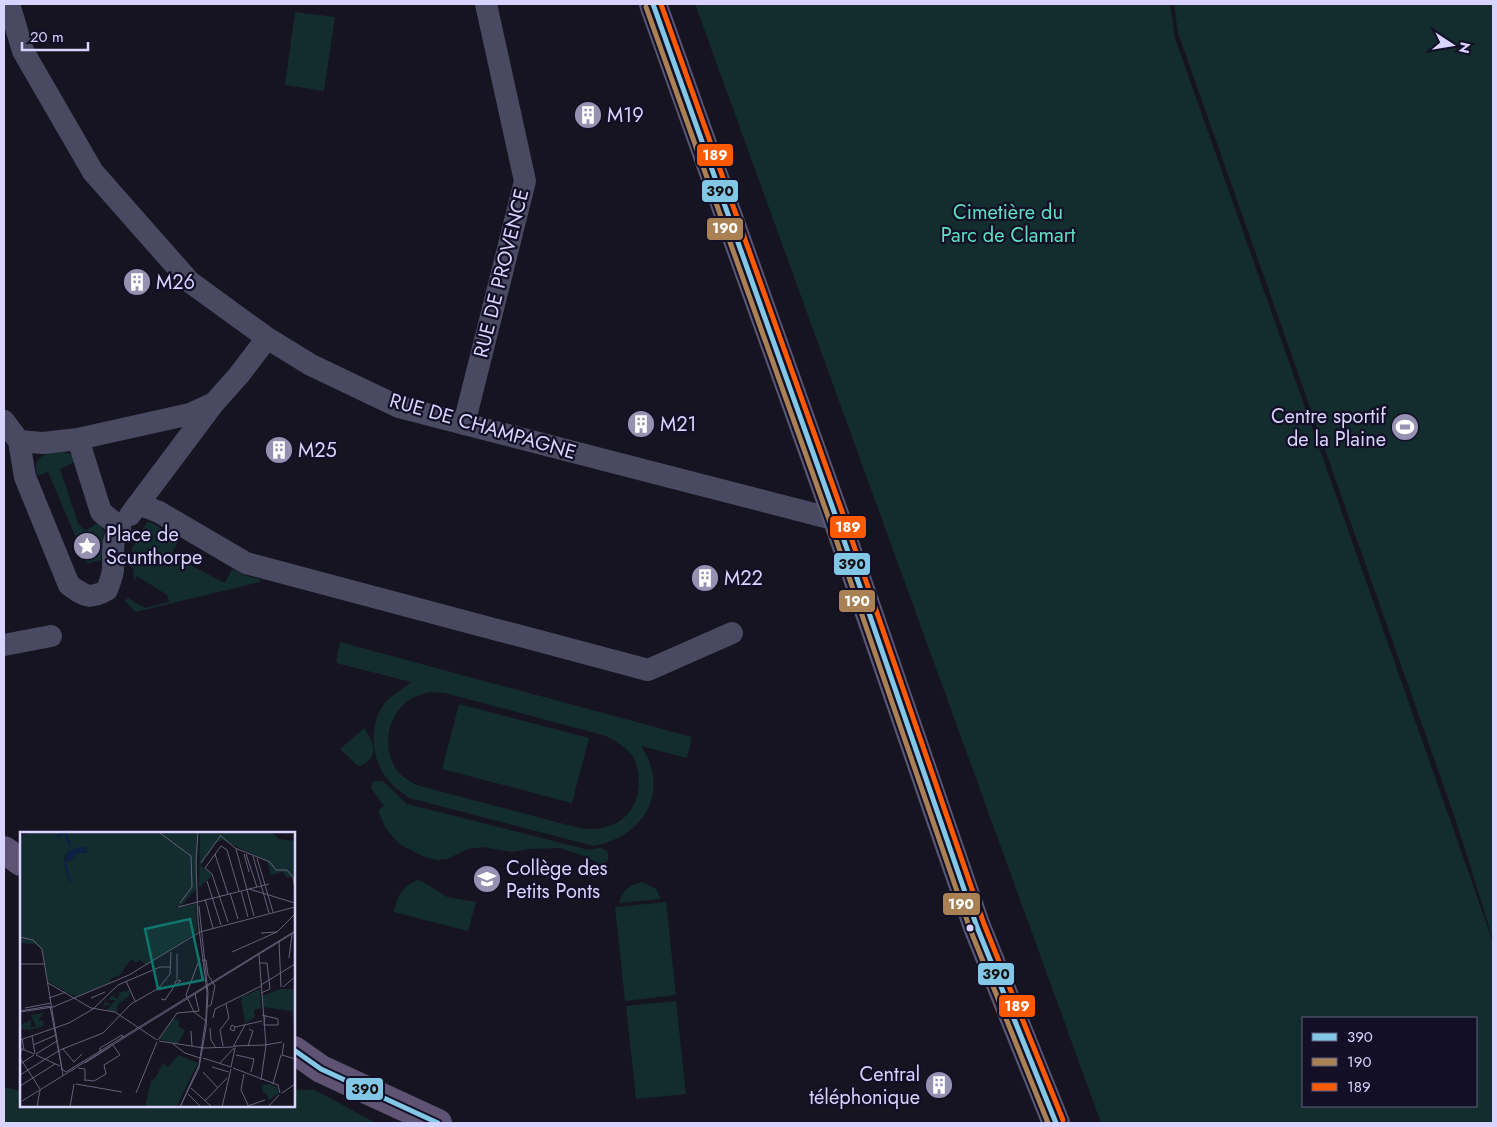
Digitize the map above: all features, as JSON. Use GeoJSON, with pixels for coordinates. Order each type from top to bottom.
{"type":"FeatureCollection","features":[{"type":"Feature","properties":{"kind":"main road"},"geometry":{"type":"LineString","coordinates":[[4,850],[20,861]]}},
{"type":"Feature","properties":{"kind":"main road"},"geometry":{"type":"LineString","coordinates":[[295,1051],[321,1070],[438,1123]]}},
{"type":"Feature","properties":{"kind":"street","name":"RUE DE CHAMPAGNE"},"geometry":{"type":"LineString","coordinates":[[9,4],[23,51],[93,172],[190,282],[267,338],[311,365],[399,407],[837,520]]}},
{"type":"Feature","properties":{"kind":"street","name":"RUE DE PROVENCE"},"geometry":{"type":"LineString","coordinates":[[464,424],[525,181],[486,4]]}},
{"type":"Feature","properties":{"kind":"street"},"geometry":{"type":"LineString","coordinates":[[653,4],[837,520],[977,927],[1056,1123]]}},
{"type":"Feature","properties":{"kind":"street"},"geometry":{"type":"LineString","coordinates":[[4,421],[19,441],[26,477],[69,585],[84,596],[96,596],[107,590],[113,572],[112,550],[115,535],[120,527],[214,403],[239,375],[267,338]]}},
{"type":"Feature","properties":{"kind":"street"},"geometry":{"type":"LineString","coordinates":[[19,441],[43,443],[78,439],[190,414],[214,403]]}},
{"type":"Feature","properties":{"kind":"street"},"geometry":{"type":"LineString","coordinates":[[78,439],[101,512],[120,527]]}},
{"type":"Feature","properties":{"kind":"street"},"geometry":{"type":"LineString","coordinates":[[139,504],[159,512],[246,563],[648,670],[732,633]]}},
{"type":"Feature","properties":{"kind":"street"},"geometry":{"type":"LineString","coordinates":[[4,645],[51,636]]}},
{"type":"Feature","properties":{"kind":"green space","name":"Cimetière du Parc de Clamart"},"geometry":{"type":"Polygon","coordinates":[[[695,4],[1170,4],[1175,38],[1493,942],[1493,1123],[1101,1123],[695,4]]]}},
{"type":"Feature","properties":{"kind":"green space","name":"Centre sportif de la Plaine"},"geometry":{"type":"Polygon","coordinates":[[[1174,4],[1493,4],[1493,939],[1456,821],[1178,33],[1174,4]]]}},
{"type":"Feature","properties":{"kind":"green space"},"geometry":{"type":"Polygon","coordinates":[[[295,12],[335,17],[324,91],[285,85],[295,12]]]}},
{"type":"Feature","properties":{"kind":"green space"},"geometry":{"type":"Polygon","coordinates":[[[61,451],[74,455],[77,461],[60,469],[78,523],[85,531],[99,522],[104,531],[101,560],[87,564],[48,472],[38,476],[36,464],[38,460],[50,453],[61,451]]]}},
{"type":"Feature","properties":{"kind":"green space"},"geometry":{"type":"Polygon","coordinates":[[[147,522],[180,538],[171,555],[225,583],[232,569],[247,576],[260,579],[260,582],[136,612],[125,601],[128,598],[145,608],[169,602],[167,595],[137,576],[134,581],[132,548],[147,522]]]}},
{"type":"Feature","properties":{"kind":"green space"},"geometry":{"type":"Polygon","coordinates":[[[340,642],[692,737],[687,758],[641,746],[649,761],[653,779],[653,793],[649,806],[643,818],[622,836],[594,846],[409,798],[392,785],[382,772],[375,753],[374,732],[375,722],[384,704],[411,682],[336,663],[340,642]],[[429,692],[408,701],[398,710],[390,728],[388,747],[394,766],[400,774],[416,785],[579,828],[602,828],[620,821],[628,814],[637,796],[638,772],[633,757],[613,740],[606,736],[445,693],[429,692]]]}},
{"type":"Feature","properties":{"kind":"green space"},"geometry":{"type":"Polygon","coordinates":[[[459,704],[589,738],[572,803],[442,769],[459,704]]]}},
{"type":"Feature","properties":{"kind":"green space"},"geometry":{"type":"Polygon","coordinates":[[[364,728],[372,744],[373,754],[360,766],[340,749],[364,728]]]}},
{"type":"Feature","properties":{"kind":"green space"},"geometry":{"type":"Polygon","coordinates":[[[383,781],[407,804],[589,850],[601,848],[608,852],[608,860],[604,864],[600,864],[587,857],[560,848],[529,849],[512,852],[483,847],[468,849],[447,859],[437,860],[425,857],[399,844],[385,827],[378,810],[384,806],[371,788],[373,782],[383,781]]]}},
{"type":"Feature","properties":{"kind":"green space"},"geometry":{"type":"Polygon","coordinates":[[[417,880],[422,881],[447,897],[476,902],[468,931],[394,912],[401,893],[417,880]]]}},
{"type":"Feature","properties":{"kind":"green space"},"geometry":{"type":"Polygon","coordinates":[[[642,882],[656,889],[661,899],[619,903],[627,889],[642,882]]]}},
{"type":"Feature","properties":{"kind":"green space"},"geometry":{"type":"Polygon","coordinates":[[[666,902],[676,995],[625,1001],[615,907],[666,902]]]}},
{"type":"Feature","properties":{"kind":"green space"},"geometry":{"type":"Polygon","coordinates":[[[676,1001],[686,1094],[636,1099],[626,1006],[676,1001]]]}},
{"type":"Feature","properties":{"kind":"green space"},"geometry":{"type":"Polygon","coordinates":[[[4,1087],[20,1091],[20,1107],[295,1107],[295,1090],[315,1090],[376,1123],[4,1123],[4,1087]]]}},
{"type":"Feature","properties":{"kind":"transit line","name":"390"},"geometry":{"type":"LineString","coordinates":[[653,4],[837,520],[977,927],[1056,1123]]}},
{"type":"Feature","properties":{"kind":"transit line","name":"189"},"geometry":{"type":"LineString","coordinates":[[661,4],[844,517],[984,924],[1063,1120]]}},
{"type":"Feature","properties":{"kind":"transit line","name":"190"},"geometry":{"type":"LineString","coordinates":[[646,7],[830,522],[970,929],[1048,1123]]}},
{"type":"Feature","properties":{"kind":"transit line","name":"390"},"geometry":{"type":"LineString","coordinates":[[295,1051],[321,1069],[438,1123]]}},
{"type":"Feature","properties":{"kind":"place","name":"M19"},"geometry":{"type":"Point","coordinates":[588,115]}},
{"type":"Feature","properties":{"kind":"place","name":"M26"},"geometry":{"type":"Point","coordinates":[137,282]}},
{"type":"Feature","properties":{"kind":"place","name":"M21"},"geometry":{"type":"Point","coordinates":[641,424]}},
{"type":"Feature","properties":{"kind":"place","name":"Centre sportif de la Plaine"},"geometry":{"type":"Point","coordinates":[1405,427]}},
{"type":"Feature","properties":{"kind":"place","name":"M25"},"geometry":{"type":"Point","coordinates":[279,450]}},
{"type":"Feature","properties":{"kind":"place","name":"Place de Scunthorpe"},"geometry":{"type":"Point","coordinates":[87,546]}},
{"type":"Feature","properties":{"kind":"place","name":"M22"},"geometry":{"type":"Point","coordinates":[705,578]}},
{"type":"Feature","properties":{"kind":"place","name":"Collège des Petits Ponts"},"geometry":{"type":"Point","coordinates":[487,879]}},
{"type":"Feature","properties":{"kind":"place","name":"Central téléphonique"},"geometry":{"type":"Point","coordinates":[939,1085]}}]}
